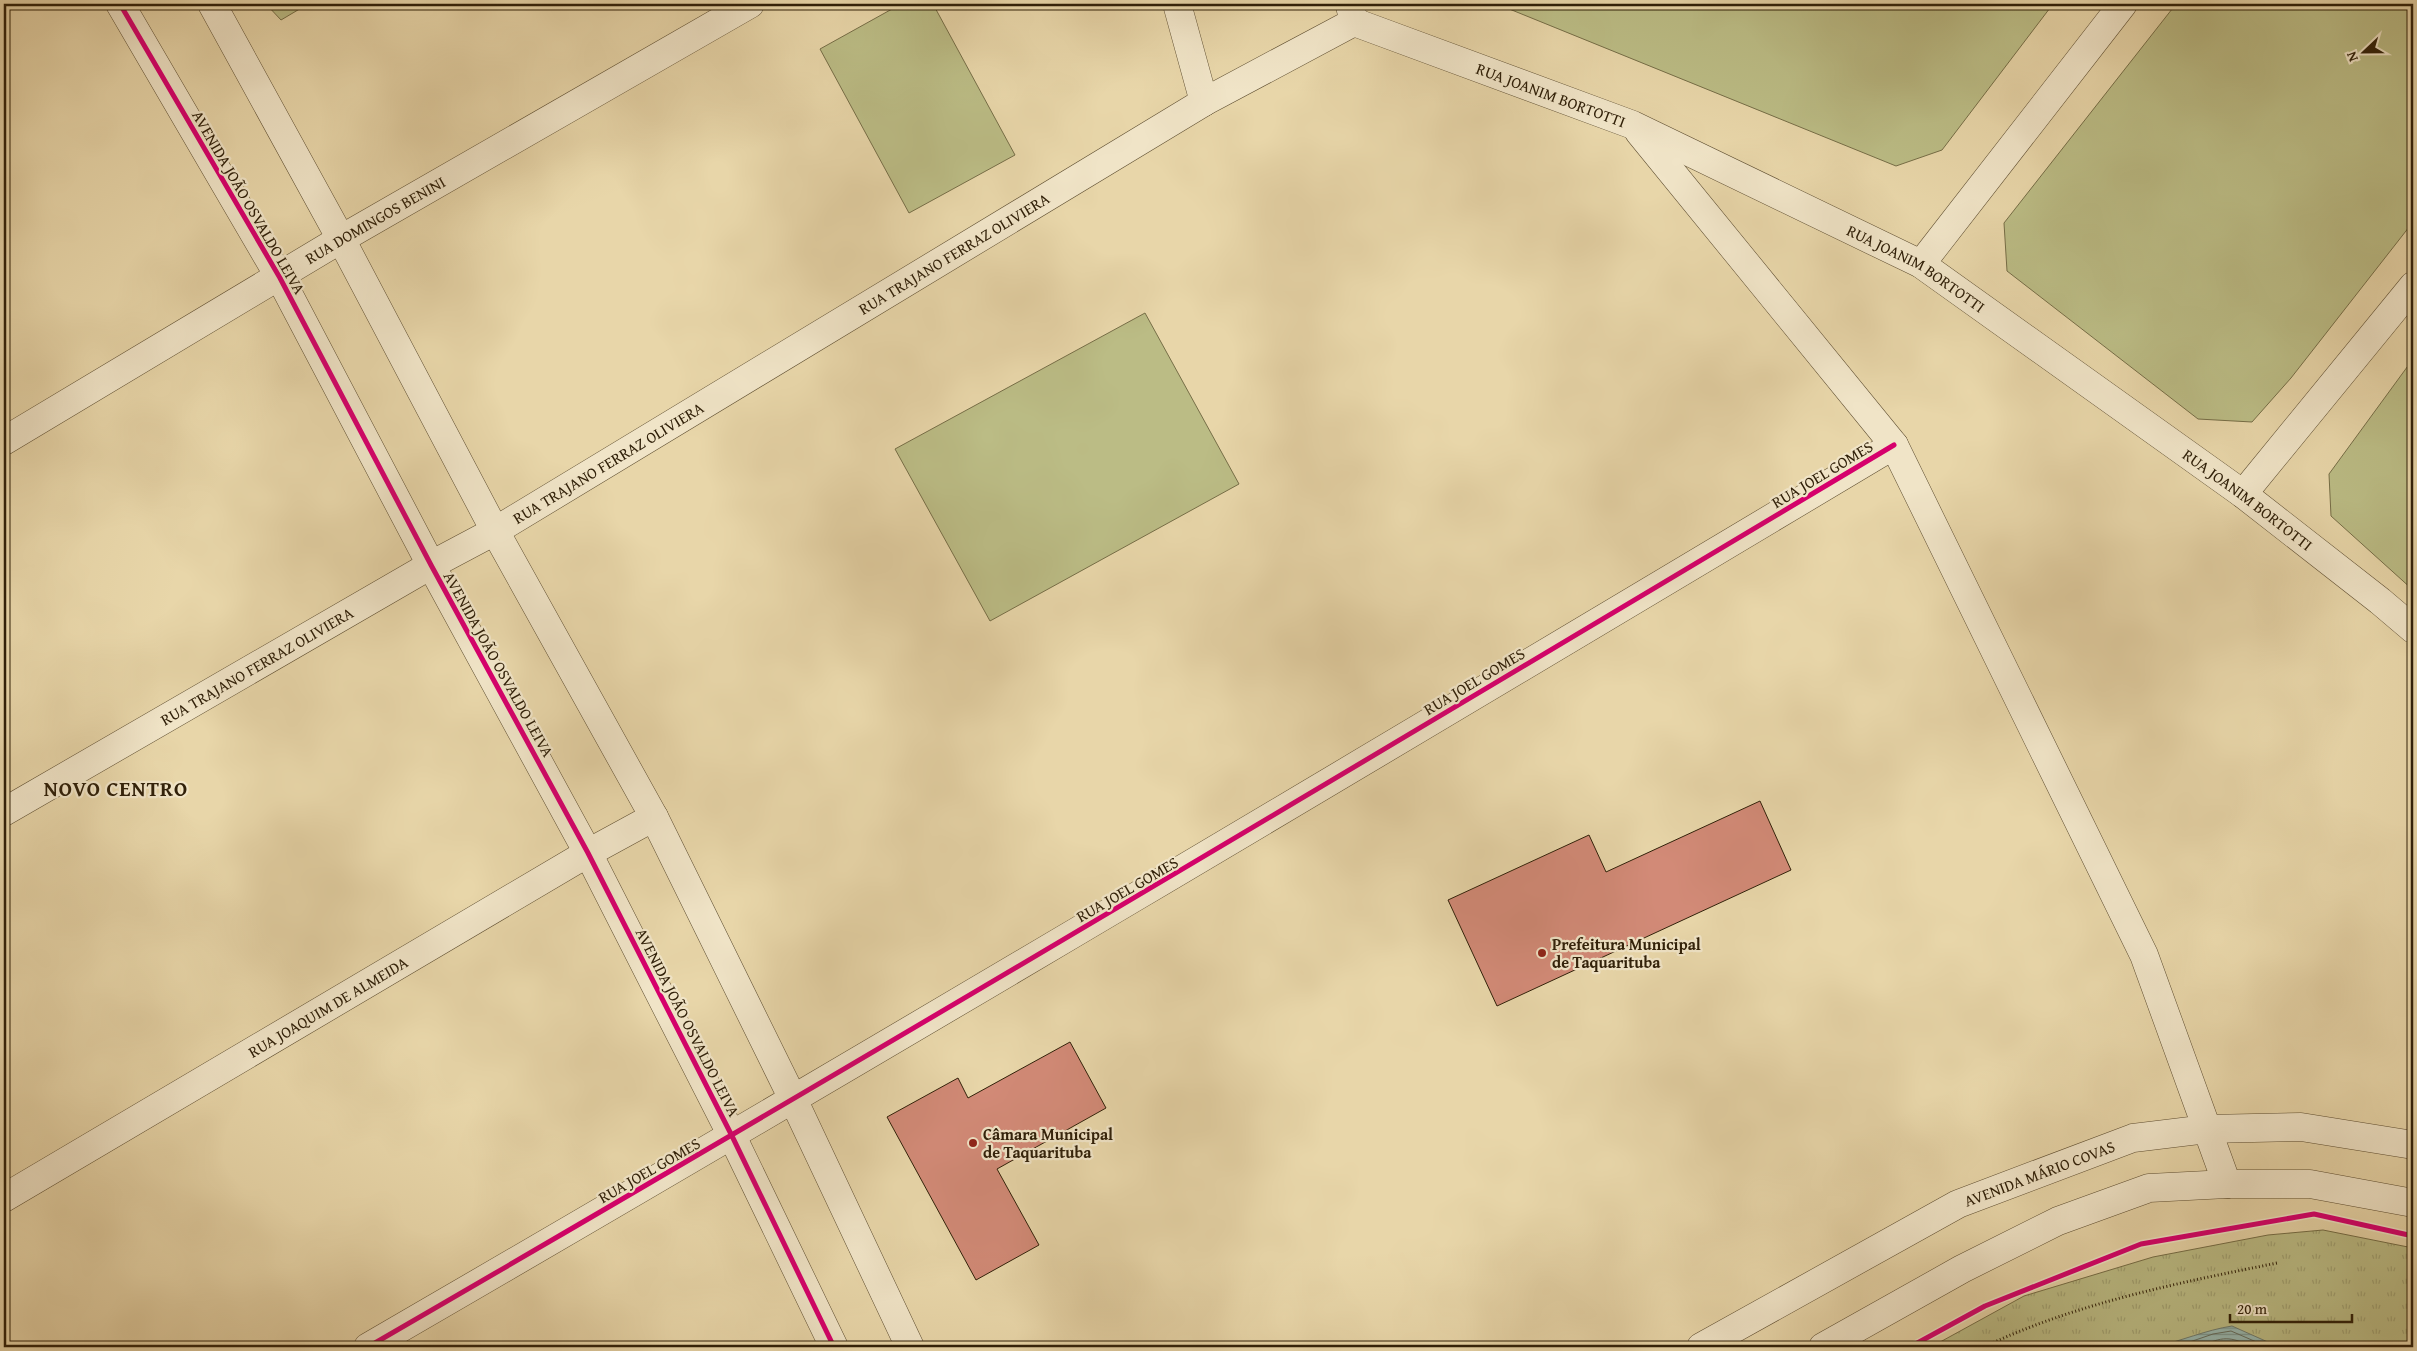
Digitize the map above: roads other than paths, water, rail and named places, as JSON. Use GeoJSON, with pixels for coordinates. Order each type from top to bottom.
{"type":"FeatureCollection","features":[{"type":"Feature","properties":{"kind":"street","name":"AVENIDA JOÃO OSVALDO LEIVA"},"geometry":{"type":"LineString","coordinates":[[120,4],[280,278],[431,564],[588,853],[732,1136],[834,1347]]}},
{"type":"Feature","properties":{"kind":"street"},"geometry":{"type":"LineString","coordinates":[[212,4],[341,239],[495,531],[654,817],[793,1099],[910,1347]]}},
{"type":"Feature","properties":{"kind":"street","name":"RUA DOMINGOS BENINI"},"geometry":{"type":"LineString","coordinates":[[4,441],[280,278],[341,239],[750,4]]}},
{"type":"Feature","properties":{"kind":"street"},"geometry":{"type":"LineString","coordinates":[[1177,4],[1204,102]]}},
{"type":"Feature","properties":{"kind":"street"},"geometry":{"type":"LineString","coordinates":[[1921,264],[2123,4]]}},
{"type":"Feature","properties":{"kind":"street","name":"RUA TRAJANO FERRAZ OLIVIERA"},"geometry":{"type":"LineString","coordinates":[[4,812],[431,564],[495,531],[1352,13]]}},
{"type":"Feature","properties":{"kind":"street","name":"RUA JOANIM BORTOTTI"},"geometry":{"type":"LineString","coordinates":[[1352,13],[1633,125],[1921,264],[2243,494],[2413,629]]}},
{"type":"Feature","properties":{"kind":"street"},"geometry":{"type":"LineString","coordinates":[[1633,125],[1894,445],[2144,955],[2227,1184]]}},
{"type":"Feature","properties":{"kind":"street"},"geometry":{"type":"LineString","coordinates":[[2243,494],[2413,286]]}},
{"type":"Feature","properties":{"kind":"street","name":"RUA JOEL GOMES"},"geometry":{"type":"LineString","coordinates":[[368,1347],[732,1136],[1166,880],[1894,445]]}},
{"type":"Feature","properties":{"kind":"street","name":"RUA JOAQUIM DE ALMEIDA"},"geometry":{"type":"LineString","coordinates":[[4,1198],[588,853],[654,817]]}},
{"type":"Feature","properties":{"kind":"street","name":"AVENIDA MÁRIO COVAS"},"geometry":{"type":"LineString","coordinates":[[1701,1347],[1958,1204],[2133,1138],[2207,1129],[2301,1127],[2413,1145]]}},
{"type":"Feature","properties":{"kind":"street"},"geometry":{"type":"LineString","coordinates":[[1822,1347],[1962,1269],[2058,1221],[2149,1188],[2227,1184],[2310,1184],[2413,1203]]}},
{"type":"Feature","properties":{"kind":"water"},"geometry":{"type":"Polygon","coordinates":[[[2232,1326],[2279,1347],[2155,1347],[2213,1330],[2232,1326]]]}},
{"type":"Feature","properties":{"kind":"place","name":"Prefeitura Municipal de Taquarituba"},"geometry":{"type":"Point","coordinates":[1542,953]}},
{"type":"Feature","properties":{"kind":"place","name":"Câmara Municipal de Taquarituba"},"geometry":{"type":"Point","coordinates":[973,1143]}},
{"type":"Feature","properties":{"kind":"district","name":"NOVO CENTRO"},"geometry":{"type":"Point","coordinates":[116,789]}}]}
